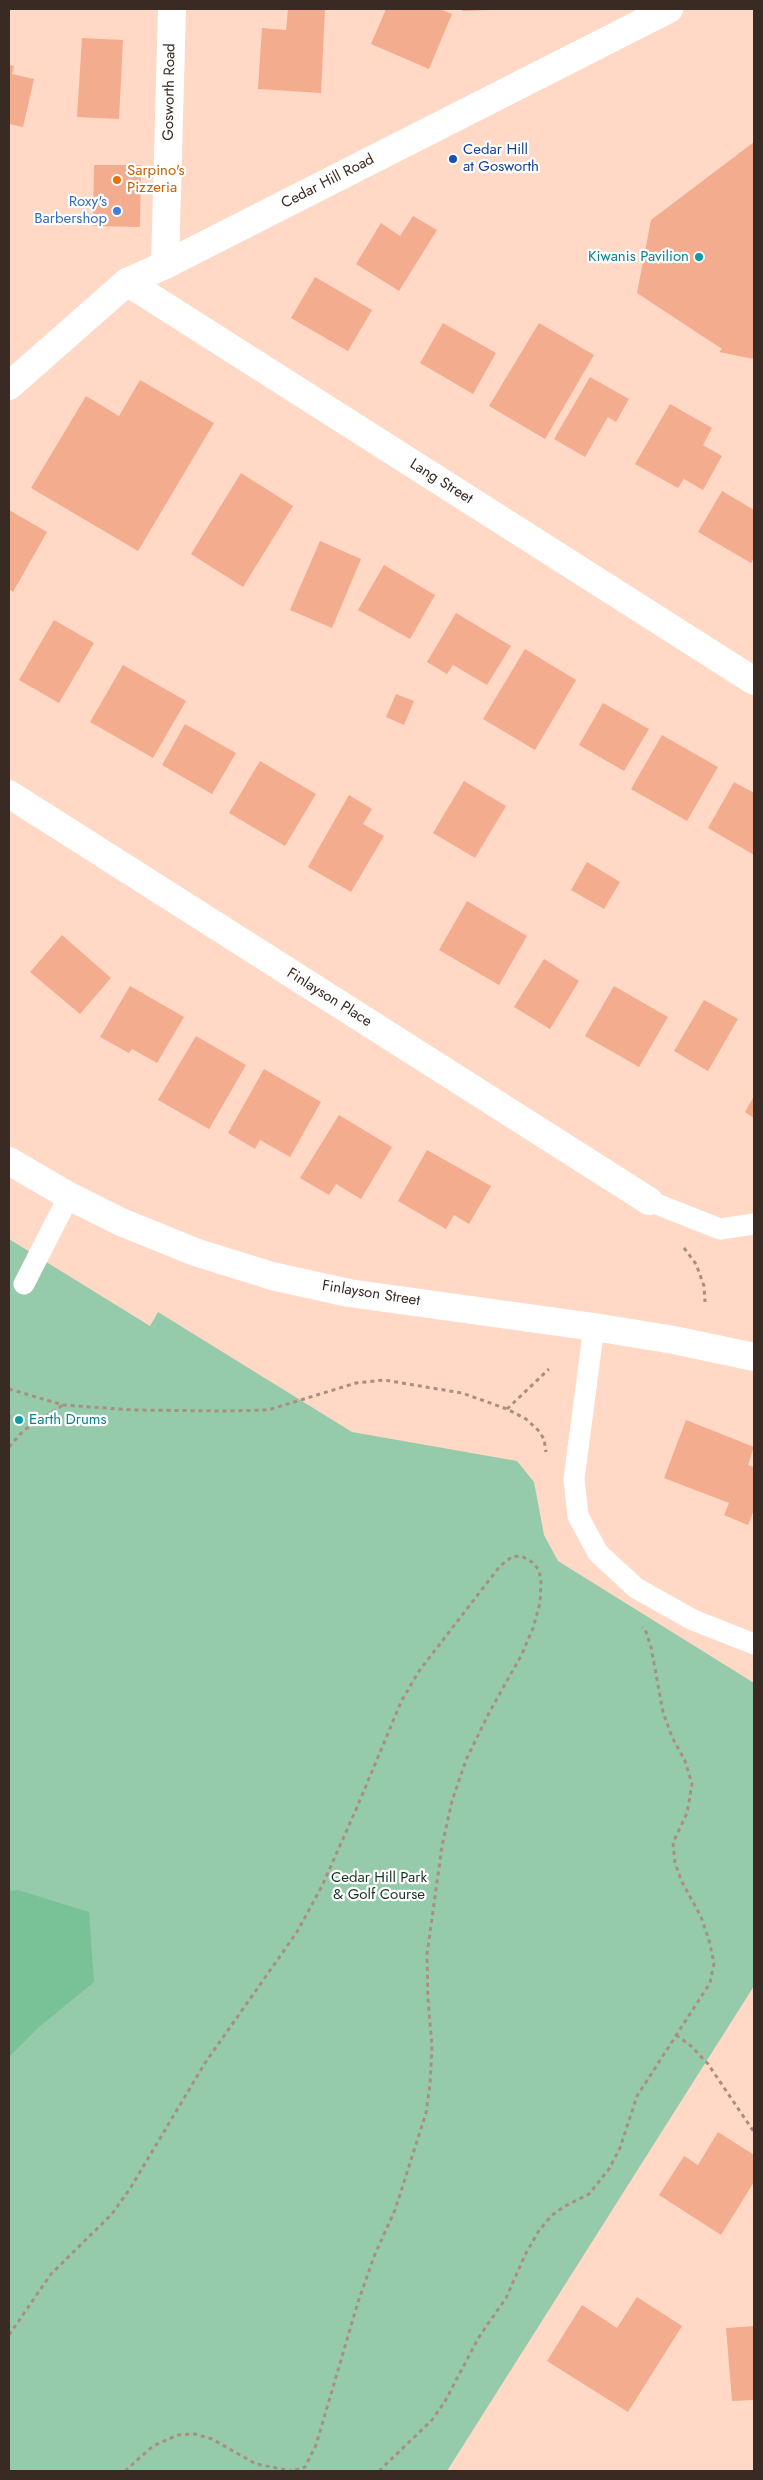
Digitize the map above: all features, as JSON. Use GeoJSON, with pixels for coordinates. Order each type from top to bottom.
{"type":"FeatureCollection","features":[{"type":"Feature","properties":{"kind":"street","name":"Gosworth Road"},"geometry":{"type":"LineString","coordinates":[[165,265],[172,9]]}},
{"type":"Feature","properties":{"kind":"street","name":"Cedar Hill Road"},"geometry":{"type":"LineString","coordinates":[[9,386],[127,282],[165,265],[668,9]]}},
{"type":"Feature","properties":{"kind":"street","name":"Lang Street"},"geometry":{"type":"LineString","coordinates":[[127,282],[754,681]]}},
{"type":"Feature","properties":{"kind":"street","name":"Finlayson Place"},"geometry":{"type":"LineString","coordinates":[[9,794],[650,1201]]}},
{"type":"Feature","properties":{"kind":"street","name":"Finlayson Street"},"geometry":{"type":"LineString","coordinates":[[9,1161],[69,1196],[121,1222],[194,1252],[272,1276],[349,1293],[674,1340],[754,1358]]}},
{"type":"Feature","properties":{"kind":"lane"},"geometry":{"type":"LineString","coordinates":[[24,1284],[69,1196]]}},
{"type":"Feature","properties":{"kind":"lane"},"geometry":{"type":"LineString","coordinates":[[650,1201],[720,1228],[754,1224]]}},
{"type":"Feature","properties":{"kind":"lane"},"geometry":{"type":"LineString","coordinates":[[594,1327],[574,1480],[578,1516],[598,1553],[636,1588],[693,1620],[754,1644]]}},
{"type":"Feature","properties":{"kind":"path"},"geometry":{"type":"LineString","coordinates":[[507,1409],[549,1369]]}},
{"type":"Feature","properties":{"kind":"path"},"geometry":{"type":"LineString","coordinates":[[9,1389],[63,1405],[133,1410],[268,1410],[356,1383],[384,1380],[462,1393],[507,1409],[526,1419],[538,1430],[544,1439],[547,1457]]}},
{"type":"Feature","properties":{"kind":"path"},"geometry":{"type":"LineString","coordinates":[[9,1447],[22,1431],[63,1405]]}},
{"type":"Feature","properties":{"kind":"path"},"geometry":{"type":"LineString","coordinates":[[9,1415],[9,1420]]}},
{"type":"Feature","properties":{"kind":"path"},"geometry":{"type":"LineString","coordinates":[[9,2334],[51,2274],[112,2214],[205,2063],[297,1932],[322,1886],[401,1702],[418,1671],[500,1566],[513,1556],[523,1557],[532,1562],[539,1570],[541,1582],[540,1603],[533,1628],[522,1654],[489,1713],[466,1760],[452,1801],[442,1846],[432,1908],[428,1954],[428,2000],[432,2046],[426,2113],[395,2210],[375,2254],[358,2302],[316,2445],[305,2467],[292,2471],[256,2464],[212,2439],[196,2434],[178,2435],[153,2446],[125,2471]]}},
{"type":"Feature","properties":{"kind":"path"},"geometry":{"type":"LineString","coordinates":[[379,2471],[432,2420],[444,2404],[475,2345],[506,2298],[525,2255],[538,2232],[551,2216],[565,2206],[589,2194],[609,2169],[620,2148],[637,2096],[710,1983],[714,1963],[701,1916],[682,1882],[675,1863],[674,1843],[687,1813],[692,1784],[685,1761],[672,1737],[663,1712],[646,1632],[637,1622]]}},
{"type":"Feature","properties":{"kind":"path"},"geometry":{"type":"LineString","coordinates":[[676,2035],[691,2046],[708,2064],[754,2132]]}},
{"type":"Feature","properties":{"kind":"green space","name":"Cedar Hill Park & Golf Course"},"geometry":{"type":"Polygon","coordinates":[[[9,1239],[150,1326],[158,1312],[352,1432],[517,1461],[534,1482],[544,1535],[558,1561],[754,1683],[754,1986],[447,2471],[9,2471],[9,1239]]]}},
{"type":"Feature","properties":{"kind":"green space"},"geometry":{"type":"Polygon","coordinates":[[[18,1890],[89,1912],[94,1982],[39,2027],[9,2057],[9,1891],[18,1890]]]}},
{"type":"Feature","properties":{"kind":"building"},"geometry":{"type":"Polygon","coordinates":[[[288,9],[325,9],[321,93],[258,89],[262,28],[286,30],[288,9]]]}},
{"type":"Feature","properties":{"kind":"building"},"geometry":{"type":"Polygon","coordinates":[[[386,9],[440,9],[452,14],[429,69],[371,44],[386,9]]]}},
{"type":"Feature","properties":{"kind":"building"},"geometry":{"type":"Polygon","coordinates":[[[462,9],[492,9],[492,10],[462,11],[462,9]]]}},
{"type":"Feature","properties":{"kind":"building"},"geometry":{"type":"Polygon","coordinates":[[[82,38],[123,40],[119,119],[77,117],[82,38]]]}},
{"type":"Feature","properties":{"kind":"building"},"geometry":{"type":"Polygon","coordinates":[[[9,65],[14,66],[12,74],[34,79],[23,127],[9,124],[9,65]]]}},
{"type":"Feature","properties":{"kind":"building","name":"Kiwanis Pavilion"},"geometry":{"type":"Polygon","coordinates":[[[754,142],[754,359],[719,352],[722,349],[637,293],[651,220],[754,142]]]}},
{"type":"Feature","properties":{"kind":"building"},"geometry":{"type":"Polygon","coordinates":[[[94,165],[141,165],[140,227],[93,226],[94,165]]]}},
{"type":"Feature","properties":{"kind":"building"},"geometry":{"type":"Polygon","coordinates":[[[413,216],[437,230],[399,291],[356,264],[381,223],[400,236],[413,216]]]}},
{"type":"Feature","properties":{"kind":"building"},"geometry":{"type":"Polygon","coordinates":[[[315,277],[372,310],[348,351],[291,318],[315,277]]]}},
{"type":"Feature","properties":{"kind":"building"},"geometry":{"type":"Polygon","coordinates":[[[443,323],[496,353],[473,394],[420,363],[443,323]]]}},
{"type":"Feature","properties":{"kind":"building"},"geometry":{"type":"Polygon","coordinates":[[[539,323],[594,355],[545,439],[489,406],[539,323]]]}},
{"type":"Feature","properties":{"kind":"building"},"geometry":{"type":"Polygon","coordinates":[[[590,377],[629,399],[616,422],[608,417],[585,457],[554,439],[590,377]]]}},
{"type":"Feature","properties":{"kind":"building"},"geometry":{"type":"Polygon","coordinates":[[[140,380],[214,423],[138,551],[31,488],[86,396],[119,416],[140,380]]]}},
{"type":"Feature","properties":{"kind":"building"},"geometry":{"type":"Polygon","coordinates":[[[670,404],[712,428],[703,445],[722,456],[703,490],[684,479],[678,488],[635,464],[670,404]]]}},
{"type":"Feature","properties":{"kind":"building"},"geometry":{"type":"Polygon","coordinates":[[[241,473],[293,506],[243,587],[191,554],[241,473]]]}},
{"type":"Feature","properties":{"kind":"building"},"geometry":{"type":"Polygon","coordinates":[[[722,491],[754,510],[754,558],[751,563],[698,532],[722,491]]]}},
{"type":"Feature","properties":{"kind":"building"},"geometry":{"type":"Polygon","coordinates":[[[9,510],[47,532],[13,592],[9,589],[9,510]]]}},
{"type":"Feature","properties":{"kind":"building"},"geometry":{"type":"Polygon","coordinates":[[[320,541],[361,559],[332,628],[290,610],[320,541]]]}},
{"type":"Feature","properties":{"kind":"building"},"geometry":{"type":"Polygon","coordinates":[[[384,565],[435,595],[410,639],[358,610],[384,565]]]}},
{"type":"Feature","properties":{"kind":"building"},"geometry":{"type":"Polygon","coordinates":[[[456,613],[511,646],[487,685],[453,665],[447,674],[427,662],[456,613]]]}},
{"type":"Feature","properties":{"kind":"building"},"geometry":{"type":"Polygon","coordinates":[[[54,620],[94,643],[59,703],[19,680],[54,620]]]}},
{"type":"Feature","properties":{"kind":"building"},"geometry":{"type":"Polygon","coordinates":[[[525,649],[576,680],[535,750],[483,719],[525,649]]]}},
{"type":"Feature","properties":{"kind":"building"},"geometry":{"type":"Polygon","coordinates":[[[123,665],[186,701],[153,758],[90,722],[123,665]]]}},
{"type":"Feature","properties":{"kind":"building"},"geometry":{"type":"Polygon","coordinates":[[[396,694],[414,701],[404,725],[386,717],[396,694]]]}},
{"type":"Feature","properties":{"kind":"building"},"geometry":{"type":"Polygon","coordinates":[[[603,703],[649,729],[624,771],[579,745],[603,703]]]}},
{"type":"Feature","properties":{"kind":"building"},"geometry":{"type":"Polygon","coordinates":[[[185,724],[236,753],[212,794],[162,765],[185,724]]]}},
{"type":"Feature","properties":{"kind":"building"},"geometry":{"type":"Polygon","coordinates":[[[662,735],[718,767],[687,821],[631,789],[662,735]]]}},
{"type":"Feature","properties":{"kind":"building"},"geometry":{"type":"Polygon","coordinates":[[[260,761],[316,794],[285,846],[229,813],[260,761]]]}},
{"type":"Feature","properties":{"kind":"building"},"geometry":{"type":"Polygon","coordinates":[[[464,781],[506,806],[475,858],[433,833],[464,781]]]}},
{"type":"Feature","properties":{"kind":"building"},"geometry":{"type":"Polygon","coordinates":[[[734,782],[754,793],[754,855],[708,828],[734,782]]]}},
{"type":"Feature","properties":{"kind":"building"},"geometry":{"type":"Polygon","coordinates":[[[349,795],[372,809],[363,824],[384,836],[351,892],[308,867],[349,795]]]}},
{"type":"Feature","properties":{"kind":"building"},"geometry":{"type":"Polygon","coordinates":[[[587,862],[620,882],[604,909],[571,890],[587,862]]]}},
{"type":"Feature","properties":{"kind":"building"},"geometry":{"type":"Polygon","coordinates":[[[467,901],[527,936],[499,985],[439,950],[467,901]]]}},
{"type":"Feature","properties":{"kind":"building"},"geometry":{"type":"Polygon","coordinates":[[[62,935],[111,978],[80,1014],[30,972],[62,935]]]}},
{"type":"Feature","properties":{"kind":"building"},"geometry":{"type":"Polygon","coordinates":[[[544,959],[579,981],[550,1029],[514,1007],[544,959]]]}},
{"type":"Feature","properties":{"kind":"building"},"geometry":{"type":"Polygon","coordinates":[[[130,986],[184,1017],[157,1063],[132,1049],[129,1053],[100,1037],[130,986]]]}},
{"type":"Feature","properties":{"kind":"building"},"geometry":{"type":"Polygon","coordinates":[[[614,986],[668,1017],[639,1067],[585,1036],[614,986]]]}},
{"type":"Feature","properties":{"kind":"building"},"geometry":{"type":"Polygon","coordinates":[[[704,1000],[738,1019],[708,1071],[674,1051],[704,1000]]]}},
{"type":"Feature","properties":{"kind":"building"},"geometry":{"type":"Polygon","coordinates":[[[196,1036],[246,1065],[209,1129],[158,1100],[196,1036]]]}},
{"type":"Feature","properties":{"kind":"building"},"geometry":{"type":"Polygon","coordinates":[[[264,1069],[321,1102],[290,1157],[260,1140],[255,1149],[228,1133],[264,1069]]]}},
{"type":"Feature","properties":{"kind":"building"},"geometry":{"type":"Polygon","coordinates":[[[754,1096],[754,1118],[745,1112],[754,1096]]]}},
{"type":"Feature","properties":{"kind":"building"},"geometry":{"type":"Polygon","coordinates":[[[339,1115],[392,1147],[361,1199],[336,1184],[329,1195],[300,1178],[339,1115]]]}},
{"type":"Feature","properties":{"kind":"building"},"geometry":{"type":"Polygon","coordinates":[[[427,1150],[491,1186],[469,1224],[454,1215],[446,1229],[398,1201],[427,1150]]]}},
{"type":"Feature","properties":{"kind":"building"},"geometry":{"type":"Polygon","coordinates":[[[686,1420],[754,1447],[748,1465],[754,1467],[754,1510],[748,1525],[724,1515],[729,1503],[664,1478],[686,1420]]]}},
{"type":"Feature","properties":{"kind":"building"},"geometry":{"type":"Polygon","coordinates":[[[718,2132],[754,2155],[754,2182],[721,2235],[659,2195],[684,2156],[698,2165],[718,2132]]]}},
{"type":"Feature","properties":{"kind":"building"},"geometry":{"type":"Polygon","coordinates":[[[637,2297],[682,2326],[628,2412],[547,2361],[582,2305],[617,2328],[637,2297]]]}},
{"type":"Feature","properties":{"kind":"building"},"geometry":{"type":"Polygon","coordinates":[[[754,2326],[754,2400],[732,2401],[726,2328],[754,2326]]]}},
{"type":"Feature","properties":{"kind":"place","name":"Cedar Hill at Gosworth"},"geometry":{"type":"Point","coordinates":[453,159]}},
{"type":"Feature","properties":{"kind":"place","name":"Sarpino's Pizzeria"},"geometry":{"type":"Point","coordinates":[117,180]}},
{"type":"Feature","properties":{"kind":"place","name":"Roxy's Barbershop"},"geometry":{"type":"Point","coordinates":[117,211]}},
{"type":"Feature","properties":{"kind":"place","name":"Kiwanis Pavilion"},"geometry":{"type":"Point","coordinates":[699,257]}},
{"type":"Feature","properties":{"kind":"place","name":"Earth Drums"},"geometry":{"type":"Point","coordinates":[19,1420]}}]}
